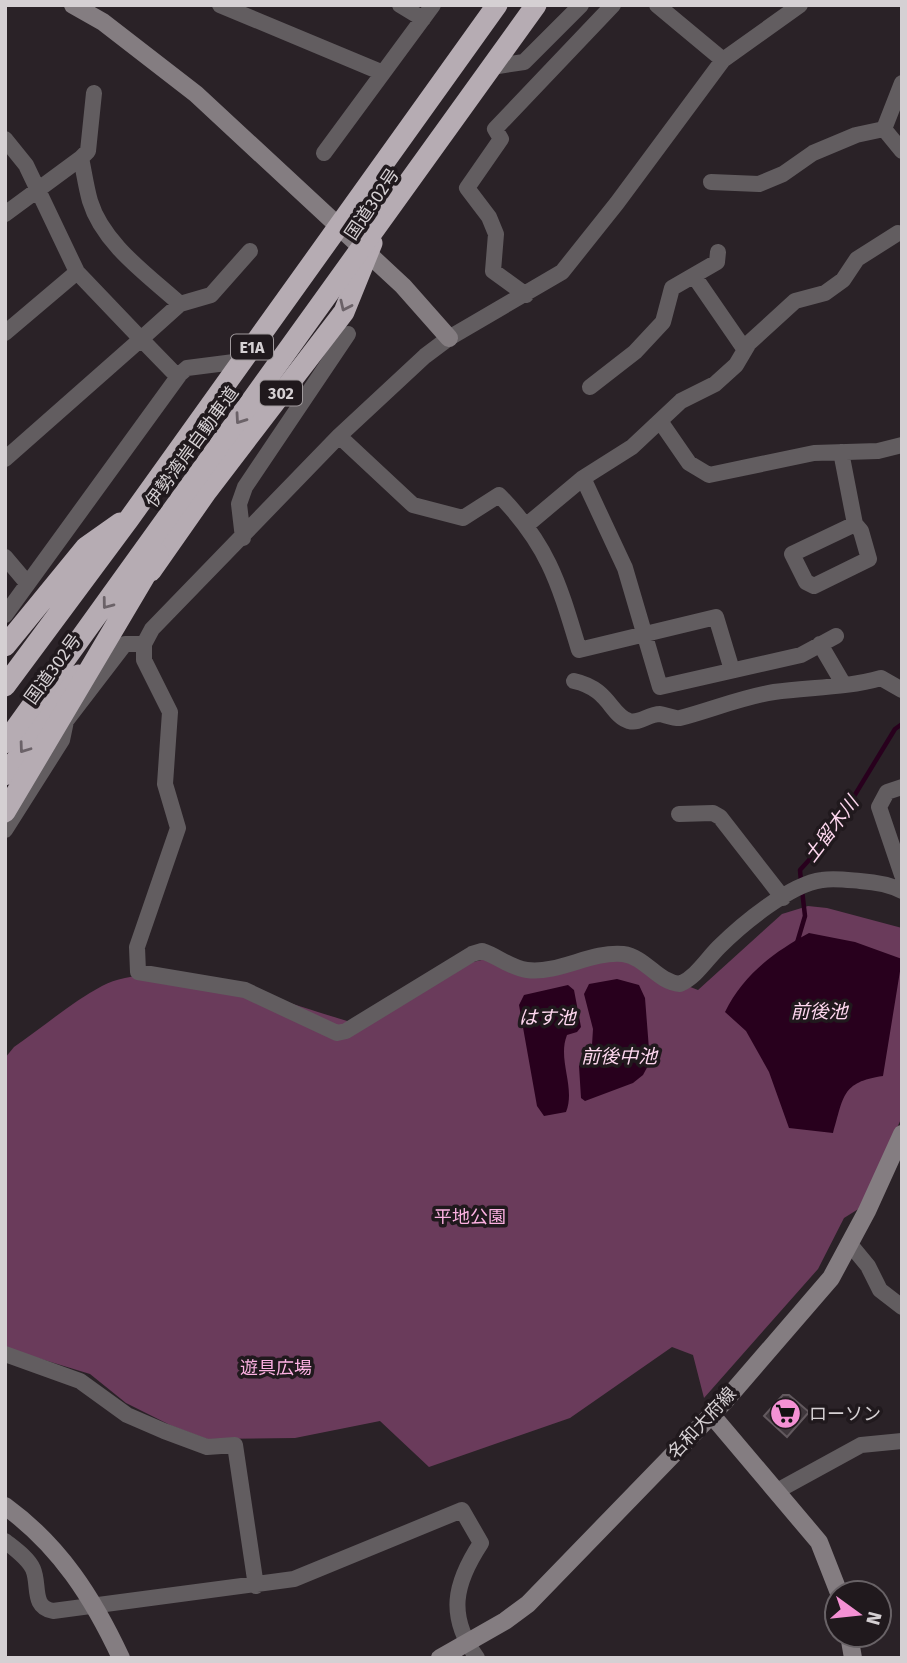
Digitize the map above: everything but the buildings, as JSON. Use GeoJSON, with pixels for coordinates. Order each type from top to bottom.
{"type":"FeatureCollection","features":[{"type":"Feature","properties":{"kind":"highway","name":"国道302号"},"geometry":{"type":"LineString","coordinates":[[5,676],[495,5]]}},
{"type":"Feature","properties":{"kind":"highway","name":"伊勢湾岸自動車道"},"geometry":{"type":"LineString","coordinates":[[5,686],[129,519],[495,5]]}},
{"type":"Feature","properties":{"kind":"highway","name":"伊勢湾岸自動車道"},"geometry":{"type":"LineString","coordinates":[[5,743],[201,475],[536,5]]}},
{"type":"Feature","properties":{"kind":"highway","name":"国道302号"},"geometry":{"type":"LineString","coordinates":[[5,775],[206,491],[344,312],[366,252],[543,5]]}},
{"type":"Feature","properties":{"kind":"highway"},"geometry":{"type":"LineString","coordinates":[[5,812],[121,618],[201,475]]}},
{"type":"Feature","properties":{"kind":"highway"},"geometry":{"type":"LineString","coordinates":[[5,646],[86,547],[107,529],[129,519]]}},
{"type":"Feature","properties":{"kind":"street"},"geometry":{"type":"LineString","coordinates":[[73,5],[103,22],[196,94],[300,188],[334,225],[403,286],[449,338]]}},
{"type":"Feature","properties":{"kind":"street"},"geometry":{"type":"LineString","coordinates":[[220,5],[383,73]]}},
{"type":"Feature","properties":{"kind":"street"},"geometry":{"type":"LineString","coordinates":[[324,153],[428,12],[400,5]]}},
{"type":"Feature","properties":{"kind":"street"},"geometry":{"type":"LineString","coordinates":[[498,66],[524,62],[581,5]]}},
{"type":"Feature","properties":{"kind":"street"},"geometry":{"type":"LineString","coordinates":[[526,295],[493,271],[496,234],[489,216],[467,188],[501,139],[495,130],[613,5]]}},
{"type":"Feature","properties":{"kind":"street"},"geometry":{"type":"LineString","coordinates":[[657,5],[723,60]]}},
{"type":"Feature","properties":{"kind":"street"},"geometry":{"type":"LineString","coordinates":[[800,5],[723,60],[617,203],[596,226],[583,248],[562,272],[449,338],[339,436],[152,629],[144,644],[144,660],[170,712],[165,784],[178,828],[137,947],[138,972],[245,990],[337,1033],[346,1031],[472,954],[482,951],[514,967],[534,971],[622,954],[640,960],[665,980],[680,984],[691,978],[720,946],[750,920],[795,891],[820,880],[878,883],[902,891]]}},
{"type":"Feature","properties":{"kind":"street"},"geometry":{"type":"LineString","coordinates":[[884,129],[902,83]]}},
{"type":"Feature","properties":{"kind":"street"},"geometry":{"type":"LineString","coordinates":[[5,214],[88,151],[94,93]]}},
{"type":"Feature","properties":{"kind":"street"},"geometry":{"type":"LineString","coordinates":[[884,129],[902,151]]}},
{"type":"Feature","properties":{"kind":"street"},"geometry":{"type":"LineString","coordinates":[[711,182],[758,184],[783,174],[813,153],[856,135],[884,129]]}},
{"type":"Feature","properties":{"kind":"street"},"geometry":{"type":"LineString","coordinates":[[5,139],[26,165],[77,272],[178,377]]}},
{"type":"Feature","properties":{"kind":"street"},"geometry":{"type":"LineString","coordinates":[[81,158],[90,202],[100,223],[122,251],[180,304]]}},
{"type":"Feature","properties":{"kind":"street"},"geometry":{"type":"LineString","coordinates":[[528,524],[583,478],[632,447],[681,401],[715,384],[795,301],[825,293],[843,279],[857,259],[901,234]]}},
{"type":"Feature","properties":{"kind":"street"},"geometry":{"type":"LineString","coordinates":[[5,459],[180,304],[211,295],[250,251]]}},
{"type":"Feature","properties":{"kind":"street"},"geometry":{"type":"LineString","coordinates":[[590,387],[635,352],[663,322],[672,288],[717,262],[718,252]]}},
{"type":"Feature","properties":{"kind":"street"},"geometry":{"type":"LineString","coordinates":[[5,333],[77,272]]}},
{"type":"Feature","properties":{"kind":"street"},"geometry":{"type":"LineString","coordinates":[[694,275],[745,350]]}},
{"type":"Feature","properties":{"kind":"street"},"geometry":{"type":"LineString","coordinates":[[243,538],[239,504],[245,487],[348,334]]}},
{"type":"Feature","properties":{"kind":"street"},"geometry":{"type":"LineString","coordinates":[[5,615],[17,579],[178,377],[187,368],[234,362]]}},
{"type":"Feature","properties":{"kind":"street"},"geometry":{"type":"LineString","coordinates":[[660,421],[689,463],[709,475],[814,453],[878,450],[902,445]]}},
{"type":"Feature","properties":{"kind":"street"},"geometry":{"type":"LineString","coordinates":[[339,436],[413,505],[463,518],[499,495],[528,524],[555,572],[579,650],[716,617],[732,670]]}},
{"type":"Feature","properties":{"kind":"street"},"geometry":{"type":"LineString","coordinates":[[841,452],[855,524],[861,531],[869,559],[814,586],[806,582],[792,554],[855,524]]}},
{"type":"Feature","properties":{"kind":"street"},"geometry":{"type":"LineString","coordinates":[[583,478],[625,568],[660,687],[801,655],[836,636]]}},
{"type":"Feature","properties":{"kind":"street"},"geometry":{"type":"LineString","coordinates":[[5,557],[17,579]]}},
{"type":"Feature","properties":{"kind":"street"},"geometry":{"type":"LineString","coordinates":[[5,830],[62,740],[66,721],[125,644],[144,644]]}},
{"type":"Feature","properties":{"kind":"street"},"geometry":{"type":"LineString","coordinates":[[821,644],[844,685]]}},
{"type":"Feature","properties":{"kind":"street"},"geometry":{"type":"LineString","coordinates":[[574,681],[592,685],[602,692],[629,721],[640,721],[653,714],[679,719],[771,693],[881,678],[902,690]]}},
{"type":"Feature","properties":{"kind":"street"},"geometry":{"type":"LineString","coordinates":[[902,788],[887,792],[880,807],[902,875]]}},
{"type":"Feature","properties":{"kind":"street"},"geometry":{"type":"LineString","coordinates":[[679,814],[713,813],[720,817],[795,891]]}},
{"type":"Feature","properties":{"kind":"street","name":"名和大府線"},"geometry":{"type":"LineString","coordinates":[[440,1658],[472,1651],[553,1581],[710,1413],[724,1402],[831,1278],[902,1134]]}},
{"type":"Feature","properties":{"kind":"street"},"geometry":{"type":"LineString","coordinates":[[849,1243],[868,1266],[880,1290],[902,1307]]}},
{"type":"Feature","properties":{"kind":"street"},"geometry":{"type":"LineString","coordinates":[[5,1354],[80,1381],[127,1415],[164,1431],[207,1447],[235,1445],[256,1586]]}},
{"type":"Feature","properties":{"kind":"street"},"geometry":{"type":"LineString","coordinates":[[710,1413],[818,1542],[833,1579]]}},
{"type":"Feature","properties":{"kind":"street"},"geometry":{"type":"LineString","coordinates":[[777,1491],[861,1445],[902,1441]]}},
{"type":"Feature","properties":{"kind":"street"},"geometry":{"type":"LineString","coordinates":[[5,1506],[51,1546],[96,1606],[121,1658]]}},
{"type":"Feature","properties":{"kind":"street"},"geometry":{"type":"LineString","coordinates":[[5,1541],[30,1565],[38,1602],[46,1609],[96,1606],[294,1579],[462,1510],[481,1543],[462,1578],[457,1596],[456,1614],[472,1651]]}},
{"type":"Feature","properties":{"kind":"green space","name":"平地公園"},"geometry":{"type":"Polygon","coordinates":[[[808,906],[827,908],[902,928],[902,1117],[860,1208],[844,1218],[818,1269],[704,1398],[693,1355],[672,1347],[570,1418],[429,1467],[380,1421],[295,1438],[207,1439],[172,1426],[126,1403],[90,1374],[5,1348],[5,1058],[14,1047],[91,992],[127,977],[158,975],[192,979],[265,995],[357,1024],[452,967],[490,958],[534,967],[613,957],[698,990],[782,914],[808,906]]]}},
{"type":"Feature","properties":{"kind":"water","name":"前後池"},"geometry":{"type":"Polygon","coordinates":[[[809,933],[855,942],[902,959],[883,1076],[859,1082],[846,1093],[833,1133],[789,1128],[769,1072],[746,1031],[725,1012],[750,976],[784,948],[809,933]]]}},
{"type":"Feature","properties":{"kind":"water","name":"前後中池"},"geometry":{"type":"Polygon","coordinates":[[[617,979],[639,985],[645,998],[650,1062],[643,1075],[633,1083],[585,1101],[581,1098],[579,1066],[592,1045],[593,1029],[584,994],[589,984],[617,979]]]}},
{"type":"Feature","properties":{"kind":"water","name":"はす池"},"geometry":{"type":"Polygon","coordinates":[[[568,985],[574,990],[581,1027],[577,1032],[567,1035],[564,1044],[569,1103],[566,1112],[544,1116],[537,1106],[519,1005],[524,995],[568,985]]]}},
{"type":"Feature","properties":{"kind":"waterway","name":"土留木川"},"geometry":{"type":"LineString","coordinates":[[801,882],[800,870],[828,839],[895,729],[902,724]]}},
{"type":"Feature","properties":{"kind":"waterway","name":"土留木川"},"geometry":{"type":"LineString","coordinates":[[797,943],[805,916],[802,890]]}},
{"type":"Feature","properties":{"kind":"place","name":"ローソン"},"geometry":{"type":"Point","coordinates":[786,1414]}},
{"type":"Feature","properties":{"kind":"park label","name":"遊具広場"},"geometry":{"type":"Point","coordinates":[276,1368]}}]}
